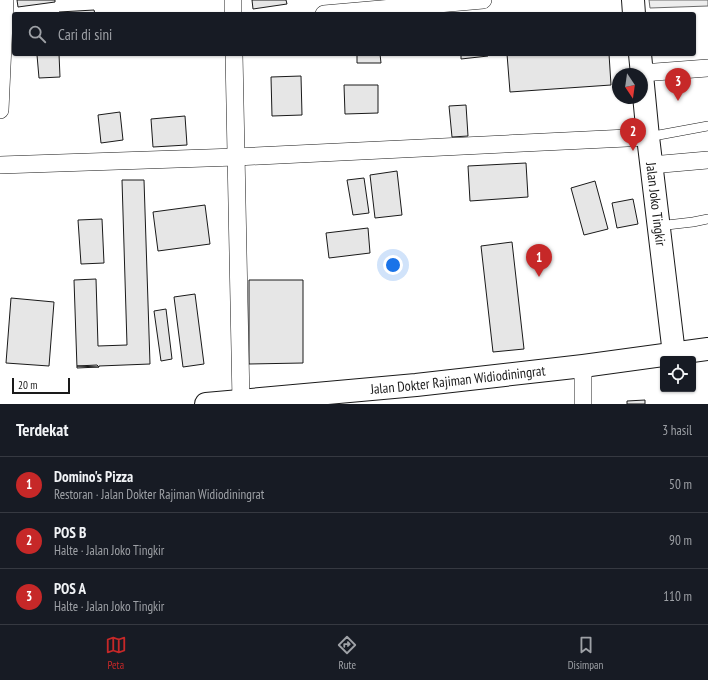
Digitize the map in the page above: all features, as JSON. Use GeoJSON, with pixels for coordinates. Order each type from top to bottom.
{"type":"FeatureCollection","features":[{"type":"Feature","properties":{"kind":"main road"},"geometry":{"type":"LineString","coordinates":[[633,0],[634,12]]}},
{"type":"Feature","properties":{"kind":"main road","name":"Jalan Joko Tingkir"},"geometry":{"type":"LineString","coordinates":[[641,63],[651,165],[674,354]]}},
{"type":"Feature","properties":{"kind":"main road","name":"Jalan Dokter Rajiman Widiodiningrat"},"geometry":{"type":"LineString","coordinates":[[206,404],[241,401],[312,399],[416,385],[584,366],[708,349]]}},
{"type":"Feature","properties":{"kind":"street"},"geometry":{"type":"LineString","coordinates":[[0,110],[5,0]]}},
{"type":"Feature","properties":{"kind":"street"},"geometry":{"type":"LineString","coordinates":[[233,0],[234,12]]}},
{"type":"Feature","properties":{"kind":"street"},"geometry":{"type":"LineString","coordinates":[[347,12],[482,0]]}},
{"type":"Feature","properties":{"kind":"street"},"geometry":{"type":"LineString","coordinates":[[234,56],[241,401]]}},
{"type":"Feature","properties":{"kind":"street"},"geometry":{"type":"LineString","coordinates":[[641,63],[708,68]]}},
{"type":"Feature","properties":{"kind":"street"},"geometry":{"type":"LineString","coordinates":[[0,165],[648,137]]}},
{"type":"Feature","properties":{"kind":"street"},"geometry":{"type":"LineString","coordinates":[[651,165],[708,160]]}},
{"type":"Feature","properties":{"kind":"street"},"geometry":{"type":"LineString","coordinates":[[584,366],[584,404]]}},
{"type":"Feature","properties":{"kind":"lane"},"geometry":{"type":"LineString","coordinates":[[648,137],[708,126]]}},
{"type":"Feature","properties":{"kind":"lane"},"geometry":{"type":"LineString","coordinates":[[658,226],[708,219]]}},
{"type":"Feature","properties":{"kind":"shaded area"},"geometry":{"type":"Polygon","coordinates":[[[649,0],[708,0],[708,6],[650,8],[649,0]]]}},
{"type":"Feature","properties":{"kind":"building"},"geometry":{"type":"Polygon","coordinates":[[[17,0],[55,0],[55,2],[18,7],[17,0]]]}},
{"type":"Feature","properties":{"kind":"building"},"geometry":{"type":"Polygon","coordinates":[[[252,0],[286,0],[287,4],[253,9],[252,0]]]}},
{"type":"Feature","properties":{"kind":"building"},"geometry":{"type":"Polygon","coordinates":[[[94,10],[94,12],[59,12],[94,10]]]}},
{"type":"Feature","properties":{"kind":"building"},"geometry":{"type":"Polygon","coordinates":[[[37,56],[59,56],[60,77],[39,78],[37,56]]]}},
{"type":"Feature","properties":{"kind":"building"},"geometry":{"type":"Polygon","coordinates":[[[357,56],[380,56],[381,63],[357,63],[357,56]]]}},
{"type":"Feature","properties":{"kind":"building"},"geometry":{"type":"Polygon","coordinates":[[[461,56],[488,56],[461,59],[461,56]]]}},
{"type":"Feature","properties":{"kind":"building"},"geometry":{"type":"Polygon","coordinates":[[[507,56],[609,56],[611,85],[510,92],[507,56]]]}},
{"type":"Feature","properties":{"kind":"building"},"geometry":{"type":"Polygon","coordinates":[[[301,76],[302,115],[272,116],[271,77],[301,76]]]}},
{"type":"Feature","properties":{"kind":"building"},"geometry":{"type":"Polygon","coordinates":[[[344,85],[378,85],[378,113],[345,114],[344,85]]]}},
{"type":"Feature","properties":{"kind":"building"},"geometry":{"type":"Polygon","coordinates":[[[466,105],[468,136],[452,137],[449,106],[466,105]]]}},
{"type":"Feature","properties":{"kind":"building"},"geometry":{"type":"Polygon","coordinates":[[[120,112],[123,140],[101,143],[98,115],[120,112]]]}},
{"type":"Feature","properties":{"kind":"building"},"geometry":{"type":"Polygon","coordinates":[[[185,116],[187,145],[153,147],[151,119],[185,116]]]}},
{"type":"Feature","properties":{"kind":"building"},"geometry":{"type":"Polygon","coordinates":[[[526,163],[528,197],[470,201],[468,166],[526,163]]]}},
{"type":"Feature","properties":{"kind":"building"},"geometry":{"type":"Polygon","coordinates":[[[397,171],[402,215],[375,218],[370,175],[397,171]]]}},
{"type":"Feature","properties":{"kind":"building"},"geometry":{"type":"Polygon","coordinates":[[[364,178],[369,213],[353,215],[347,180],[364,178]]]}},
{"type":"Feature","properties":{"kind":"building"},"geometry":{"type":"Polygon","coordinates":[[[122,180],[144,180],[150,364],[77,368],[74,280],[96,279],[98,346],[127,345],[122,180]]]}},
{"type":"Feature","properties":{"kind":"building"},"geometry":{"type":"Polygon","coordinates":[[[595,181],[608,229],[584,235],[571,188],[595,181]]]}},
{"type":"Feature","properties":{"kind":"building"},"geometry":{"type":"Polygon","coordinates":[[[633,199],[638,224],[617,228],[612,203],[633,199]]]}},
{"type":"Feature","properties":{"kind":"building"},"geometry":{"type":"Polygon","coordinates":[[[205,205],[210,244],[158,251],[153,212],[205,205]]]}},
{"type":"Feature","properties":{"kind":"building"},"geometry":{"type":"Polygon","coordinates":[[[102,219],[104,263],[81,264],[78,220],[102,219]]]}},
{"type":"Feature","properties":{"kind":"building"},"geometry":{"type":"Polygon","coordinates":[[[368,228],[370,253],[329,258],[326,233],[368,228]]]}},
{"type":"Feature","properties":{"kind":"building"},"geometry":{"type":"Polygon","coordinates":[[[512,242],[524,349],[493,352],[481,246],[512,242]]]}},
{"type":"Feature","properties":{"kind":"building"},"geometry":{"type":"Polygon","coordinates":[[[249,280],[303,280],[303,363],[249,364],[249,280]]]}},
{"type":"Feature","properties":{"kind":"building"},"geometry":{"type":"Polygon","coordinates":[[[195,294],[204,364],[183,367],[174,297],[195,294]]]}},
{"type":"Feature","properties":{"kind":"building"},"geometry":{"type":"Polygon","coordinates":[[[11,298],[54,302],[49,366],[6,363],[11,298]]]}},
{"type":"Feature","properties":{"kind":"building"},"geometry":{"type":"Polygon","coordinates":[[[166,309],[172,359],[161,361],[154,311],[166,309]]]}},
{"type":"Feature","properties":{"kind":"building"},"geometry":{"type":"Polygon","coordinates":[[[97,365],[99,367],[77,366],[97,365]]]}},
{"type":"Feature","properties":{"kind":"building"},"geometry":{"type":"Polygon","coordinates":[[[645,400],[645,404],[627,404],[627,401],[645,400]]]}},
{"type":"Feature","properties":{"kind":"place","name":"POS A"},"geometry":{"type":"Point","coordinates":[678,101]}},
{"type":"Feature","properties":{"kind":"place","name":"POS B"},"geometry":{"type":"Point","coordinates":[633,151]}},
{"type":"Feature","properties":{"kind":"place","name":"Domino's Pizza"},"geometry":{"type":"Point","coordinates":[539,277]}}]}
